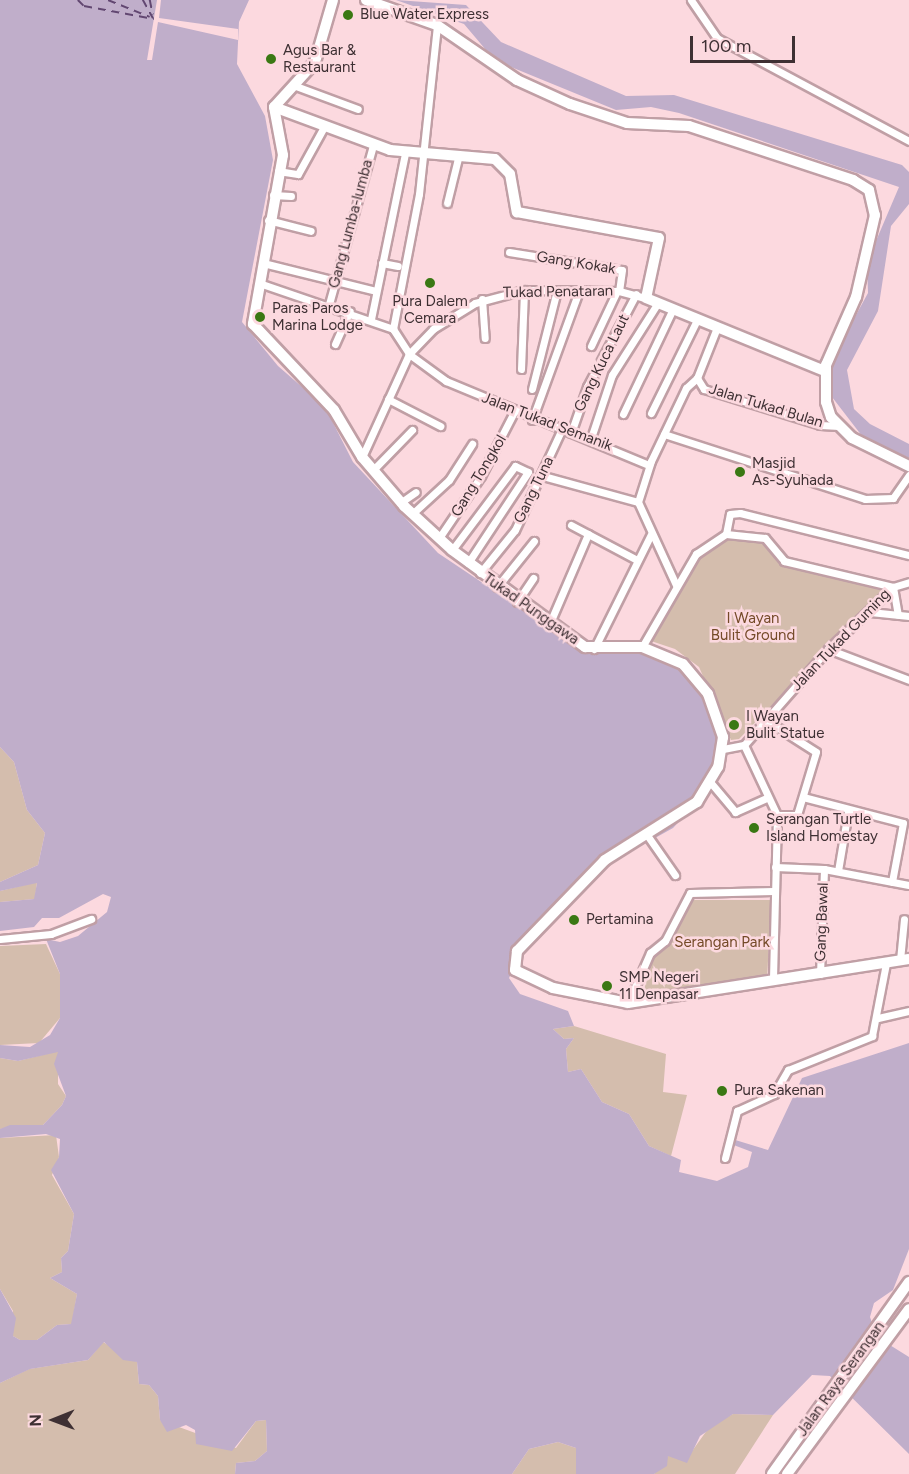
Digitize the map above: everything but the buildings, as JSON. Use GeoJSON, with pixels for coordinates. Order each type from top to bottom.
{"type":"FeatureCollection","features":[{"type":"Feature","properties":{"kind":"street"},"geometry":{"type":"LineString","coordinates":[[333,0],[317,58],[290,84],[274,107],[373,145],[405,153],[488,156],[502,164],[511,177],[517,212],[659,238],[641,296]]}},
{"type":"Feature","properties":{"kind":"street"},"geometry":{"type":"LineString","coordinates":[[366,0],[437,25],[510,75],[570,104],[627,123],[689,126],[870,190],[875,211],[858,292],[825,371],[826,402],[839,426],[870,450],[909,466]]}},
{"type":"Feature","properties":{"kind":"street"},"geometry":{"type":"LineString","coordinates":[[691,0],[717,38],[909,141]]}},
{"type":"Feature","properties":{"kind":"street"},"geometry":{"type":"LineString","coordinates":[[259,283],[350,311],[393,329],[424,154],[437,25]]}},
{"type":"Feature","properties":{"kind":"street"},"geometry":{"type":"LineString","coordinates":[[290,84],[358,109]]}},
{"type":"Feature","properties":{"kind":"street","name":"Tukad Punggawa"},"geometry":{"type":"LineString","coordinates":[[274,107],[283,153],[268,220],[254,326],[334,410],[362,458],[412,514],[452,550],[549,625],[594,649],[642,647],[683,664],[697,678],[718,719],[723,749],[711,783],[687,812],[600,865],[513,961],[515,970],[533,981],[628,1003],[905,960]]}},
{"type":"Feature","properties":{"kind":"street"},"geometry":{"type":"LineString","coordinates":[[278,171],[298,174],[325,125]]}},
{"type":"Feature","properties":{"kind":"street","name":"Gang Lumba-lumba"},"geometry":{"type":"LineString","coordinates":[[329,304],[373,145]]}},
{"type":"Feature","properties":{"kind":"street"},"geometry":{"type":"LineString","coordinates":[[371,320],[405,153]]}},
{"type":"Feature","properties":{"kind":"street"},"geometry":{"type":"LineString","coordinates":[[447,203],[459,154]]}},
{"type":"Feature","properties":{"kind":"street"},"geometry":{"type":"LineString","coordinates":[[273,195],[291,196]]}},
{"type":"Feature","properties":{"kind":"street"},"geometry":{"type":"LineString","coordinates":[[268,220],[311,231]]}},
{"type":"Feature","properties":{"kind":"street","name":"Gang Kokak"},"geometry":{"type":"LineString","coordinates":[[509,252],[622,270],[618,291]]}},
{"type":"Feature","properties":{"kind":"street"},"geometry":{"type":"LineString","coordinates":[[263,263],[335,284],[376,291]]}},
{"type":"Feature","properties":{"kind":"street"},"geometry":{"type":"LineString","coordinates":[[382,263],[398,266]]}},
{"type":"Feature","properties":{"kind":"street"},"geometry":{"type":"LineString","coordinates":[[521,369],[524,290]]}},
{"type":"Feature","properties":{"kind":"street","name":"Tukad Penataran"},"geometry":{"type":"LineString","coordinates":[[362,458],[409,354],[433,329],[482,299],[524,290],[618,291],[641,296],[696,322],[825,371]]}},
{"type":"Feature","properties":{"kind":"street"},"geometry":{"type":"LineString","coordinates":[[532,389],[557,290]]}},
{"type":"Feature","properties":{"kind":"street"},"geometry":{"type":"LineString","coordinates":[[532,420],[579,291]]}},
{"type":"Feature","properties":{"kind":"street"},"geometry":{"type":"LineString","coordinates":[[591,346],[618,291]]}},
{"type":"Feature","properties":{"kind":"street","name":"Gang Kuca Laut"},"geometry":{"type":"LineString","coordinates":[[571,433],[587,387],[641,296]]}},
{"type":"Feature","properties":{"kind":"street"},"geometry":{"type":"LineString","coordinates":[[482,299],[485,338]]}},
{"type":"Feature","properties":{"kind":"street"},"geometry":{"type":"LineString","coordinates":[[591,438],[612,375],[657,304]]}},
{"type":"Feature","properties":{"kind":"street"},"geometry":{"type":"LineString","coordinates":[[335,344],[350,311]]}},
{"type":"Feature","properties":{"kind":"street"},"geometry":{"type":"LineString","coordinates":[[623,414],[672,311]]}},
{"type":"Feature","properties":{"kind":"street"},"geometry":{"type":"LineString","coordinates":[[651,413],[696,322]]}},
{"type":"Feature","properties":{"kind":"street","name":"Jalan Tukad Semanik"},"geometry":{"type":"LineString","coordinates":[[393,329],[409,354],[446,381],[532,420],[561,431],[591,438],[649,465]]}},
{"type":"Feature","properties":{"kind":"street","name":"Jalan Tukad Bulan"},"geometry":{"type":"LineString","coordinates":[[664,434],[686,388],[697,378],[716,330]]}},
{"type":"Feature","properties":{"kind":"street","name":"Jalan Tukad Bulan"},"geometry":{"type":"LineString","coordinates":[[697,378],[704,389],[820,425],[839,426]]}},
{"type":"Feature","properties":{"kind":"street"},"geometry":{"type":"LineString","coordinates":[[388,399],[440,426]]}},
{"type":"Feature","properties":{"kind":"street","name":"Gang Tongkol"},"geometry":{"type":"LineString","coordinates":[[439,538],[481,476],[514,412]]}},
{"type":"Feature","properties":{"kind":"street"},"geometry":{"type":"LineString","coordinates":[[373,470],[412,430]]}},
{"type":"Feature","properties":{"kind":"street","name":"Gang Tuna"},"geometry":{"type":"LineString","coordinates":[[480,573],[532,500],[561,431]]}},
{"type":"Feature","properties":{"kind":"street"},"geometry":{"type":"LineString","coordinates":[[676,585],[638,502],[649,465],[664,434],[865,499],[893,498],[909,475]]}},
{"type":"Feature","properties":{"kind":"street"},"geometry":{"type":"LineString","coordinates":[[412,514],[449,480],[472,444]]}},
{"type":"Feature","properties":{"kind":"street"},"geometry":{"type":"LineString","coordinates":[[452,550],[514,467],[528,473],[520,490],[468,563]]}},
{"type":"Feature","properties":{"kind":"street"},"geometry":{"type":"LineString","coordinates":[[543,476],[638,502]]}},
{"type":"Feature","properties":{"kind":"street"},"geometry":{"type":"LineString","coordinates":[[520,490],[532,500]]}},
{"type":"Feature","properties":{"kind":"street"},"geometry":{"type":"LineString","coordinates":[[400,503],[416,492]]}},
{"type":"Feature","properties":{"kind":"street"},"geometry":{"type":"LineString","coordinates":[[726,534],[730,514],[740,513],[909,555]]}},
{"type":"Feature","properties":{"kind":"street"},"geometry":{"type":"LineString","coordinates":[[571,525],[637,560]]}},
{"type":"Feature","properties":{"kind":"street"},"geometry":{"type":"LineString","coordinates":[[496,526],[507,534]]}},
{"type":"Feature","properties":{"kind":"street"},"geometry":{"type":"LineString","coordinates":[[549,625],[588,534]]}},
{"type":"Feature","properties":{"kind":"street"},"geometry":{"type":"LineString","coordinates":[[594,649],[651,534]]}},
{"type":"Feature","properties":{"kind":"street"},"geometry":{"type":"LineString","coordinates":[[642,647],[676,585],[704,546],[726,534],[765,538],[784,561],[893,586],[898,615]]}},
{"type":"Feature","properties":{"kind":"street"},"geometry":{"type":"LineString","coordinates":[[497,587],[534,541]]}},
{"type":"Feature","properties":{"kind":"street"},"geometry":{"type":"LineString","coordinates":[[517,602],[533,578]]}},
{"type":"Feature","properties":{"kind":"street","name":"Jalan Tukad Guming"},"geometry":{"type":"LineString","coordinates":[[744,745],[828,649],[870,612],[893,586],[909,582]]}},
{"type":"Feature","properties":{"kind":"street"},"geometry":{"type":"LineString","coordinates":[[870,612],[909,616]]}},
{"type":"Feature","properties":{"kind":"street"},"geometry":{"type":"LineString","coordinates":[[828,649],[909,680]]}},
{"type":"Feature","properties":{"kind":"street"},"geometry":{"type":"LineString","coordinates":[[766,720],[816,752],[815,767],[796,816],[777,815]]}},
{"type":"Feature","properties":{"kind":"street"},"geometry":{"type":"LineString","coordinates":[[723,749],[744,745],[777,815],[773,891],[773,981]]}},
{"type":"Feature","properties":{"kind":"street"},"geometry":{"type":"LineString","coordinates":[[711,783],[735,812],[767,798]]}},
{"type":"Feature","properties":{"kind":"street"},"geometry":{"type":"LineString","coordinates":[[803,797],[904,826],[892,882]]}},
{"type":"Feature","properties":{"kind":"street"},"geometry":{"type":"LineString","coordinates":[[838,871],[848,811]]}},
{"type":"Feature","properties":{"kind":"street"},"geometry":{"type":"LineString","coordinates":[[647,835],[675,875]]}},
{"type":"Feature","properties":{"kind":"street"},"geometry":{"type":"LineString","coordinates":[[775,867],[824,869],[909,885]]}},
{"type":"Feature","properties":{"kind":"street","name":"Gang Bawal"},"geometry":{"type":"LineString","coordinates":[[820,974],[824,869]]}},
{"type":"Feature","properties":{"kind":"street"},"geometry":{"type":"LineString","coordinates":[[628,1003],[650,953],[665,941],[690,893],[773,891]]}},
{"type":"Feature","properties":{"kind":"street"},"geometry":{"type":"LineString","coordinates":[[0,939],[51,933],[91,919]]}},
{"type":"Feature","properties":{"kind":"street"},"geometry":{"type":"LineString","coordinates":[[904,920],[905,960]]}},
{"type":"Feature","properties":{"kind":"street"},"geometry":{"type":"LineString","coordinates":[[725,1158],[737,1111],[774,1094],[789,1070],[867,1039],[878,1018],[886,963]]}},
{"type":"Feature","properties":{"kind":"street"},"geometry":{"type":"LineString","coordinates":[[878,1018],[909,1011]]}},
{"type":"Feature","properties":{"kind":"street","name":"Jalan Raya Serangan"},"geometry":{"type":"LineString","coordinates":[[786,1474],[824,1401],[887,1317],[907,1286]]}},
{"type":"Feature","properties":{"kind":"street","name":"Jalan Raya Serangan"},"geometry":{"type":"LineString","coordinates":[[772,1474],[833,1410],[909,1309]]}},
{"type":"Feature","properties":{"kind":"green space","name":"I Wayan Bulit Ground"},"geometry":{"type":"Polygon","coordinates":[[[727,539],[764,541],[782,564],[884,591],[739,739],[731,740],[699,667],[675,649],[648,640],[698,557],[714,542],[727,539]]]}},
{"type":"Feature","properties":{"kind":"green space"},"geometry":{"type":"Polygon","coordinates":[[[0,747],[14,762],[27,810],[45,833],[38,865],[0,882],[0,747]]]}},
{"type":"Feature","properties":{"kind":"green space"},"geometry":{"type":"Polygon","coordinates":[[[37,882],[35,899],[0,902],[0,891],[37,882]]]}},
{"type":"Feature","properties":{"kind":"green space","name":"Serangan Park"},"geometry":{"type":"Polygon","coordinates":[[[693,900],[771,900],[767,981],[642,996],[654,957],[693,900]]]}},
{"type":"Feature","properties":{"kind":"green space"},"geometry":{"type":"Polygon","coordinates":[[[46,944],[60,974],[60,1018],[39,1043],[0,1045],[0,946],[46,944]]]}},
{"type":"Feature","properties":{"kind":"green space"},"geometry":{"type":"Polygon","coordinates":[[[574,1026],[666,1054],[663,1092],[687,1095],[671,1156],[649,1146],[629,1114],[602,1102],[581,1069],[568,1072],[566,1049],[574,1038],[564,1039],[553,1029],[574,1026]]]}},
{"type":"Feature","properties":{"kind":"green space"},"geometry":{"type":"Polygon","coordinates":[[[58,1051],[58,1084],[66,1096],[62,1105],[43,1125],[0,1129],[0,1058],[18,1061],[58,1051]]]}},
{"type":"Feature","properties":{"kind":"green space"},"geometry":{"type":"Polygon","coordinates":[[[56,1135],[59,1157],[52,1175],[74,1214],[68,1251],[61,1258],[62,1272],[50,1278],[77,1294],[72,1324],[57,1325],[37,1340],[20,1340],[13,1336],[13,1311],[0,1289],[0,1138],[56,1135]]]}},
{"type":"Feature","properties":{"kind":"green space"},"geometry":{"type":"Polygon","coordinates":[[[103,1342],[137,1362],[139,1384],[149,1385],[158,1396],[160,1420],[236,1448],[256,1421],[266,1420],[267,1451],[255,1461],[236,1463],[235,1474],[0,1474],[0,1383],[29,1369],[88,1360],[103,1342]]]}},
{"type":"Feature","properties":{"kind":"green space"},"geometry":{"type":"Polygon","coordinates":[[[733,1414],[773,1415],[735,1474],[654,1474],[668,1456],[690,1454],[710,1426],[733,1414]]]}},
{"type":"Feature","properties":{"kind":"green space"},"geometry":{"type":"Polygon","coordinates":[[[558,1442],[576,1448],[576,1474],[512,1474],[529,1449],[558,1442]]]}},
{"type":"Feature","properties":{"kind":"shaded area"},"geometry":{"type":"Polygon","coordinates":[[[0,0],[249,0],[239,22],[237,64],[265,116],[273,160],[242,322],[278,366],[325,407],[353,462],[438,553],[587,653],[635,649],[693,675],[717,727],[721,764],[711,788],[673,828],[612,862],[525,946],[509,978],[520,994],[568,1011],[574,1026],[553,1029],[564,1039],[574,1038],[566,1049],[568,1072],[581,1069],[602,1102],[629,1114],[649,1146],[681,1160],[679,1172],[717,1181],[748,1167],[752,1152],[731,1144],[732,1139],[768,1150],[802,1078],[909,1043],[909,1249],[893,1290],[874,1303],[870,1317],[877,1337],[909,1357],[909,1454],[830,1376],[812,1375],[773,1415],[733,1414],[700,1436],[687,1463],[668,1456],[667,1466],[654,1474],[576,1474],[576,1448],[558,1442],[529,1449],[512,1474],[235,1474],[236,1463],[255,1461],[267,1451],[266,1420],[256,1421],[232,1451],[196,1444],[195,1430],[186,1425],[167,1432],[160,1420],[158,1396],[149,1385],[139,1384],[137,1362],[123,1360],[104,1342],[88,1360],[30,1369],[0,1383],[0,1289],[16,1318],[13,1336],[20,1340],[37,1340],[57,1325],[71,1324],[77,1294],[50,1278],[62,1272],[61,1258],[68,1251],[74,1214],[51,1170],[59,1157],[60,1139],[46,1134],[0,1138],[0,1129],[10,1125],[43,1125],[62,1105],[66,1096],[54,1064],[58,1052],[18,1061],[0,1058],[0,1045],[30,1047],[50,1035],[60,1018],[60,974],[46,939],[60,942],[78,936],[107,912],[111,897],[103,894],[59,918],[42,918],[34,927],[0,931],[0,902],[34,899],[37,883],[0,891],[0,882],[38,865],[45,833],[27,810],[14,762],[0,747],[0,0]]]}},
{"type":"Feature","properties":{"kind":"shaded area"},"geometry":{"type":"Polygon","coordinates":[[[396,0],[466,5],[501,42],[626,96],[674,95],[902,165],[909,172],[909,204],[891,226],[878,311],[847,370],[854,409],[870,424],[909,444],[909,458],[862,436],[832,397],[832,359],[868,293],[867,262],[899,187],[679,113],[651,107],[616,110],[511,67],[486,50],[464,24],[396,0]]]}},
{"type":"Feature","properties":{"kind":"pier"},"geometry":{"type":"Polygon","coordinates":[[[157,0],[161,0],[159,18],[238,29],[238,40],[158,22],[152,60],[147,60],[157,0]]]}},
{"type":"Feature","properties":{"kind":"ferry route"},"geometry":{"type":"LineString","coordinates":[[78,0],[84,6],[154,19]]}},
{"type":"Feature","properties":{"kind":"ferry route"},"geometry":{"type":"LineString","coordinates":[[108,0],[150,17]]}},
{"type":"Feature","properties":{"kind":"ferry route"},"geometry":{"type":"LineString","coordinates":[[143,0],[153,18]]}},
{"type":"Feature","properties":{"kind":"ferry route"},"geometry":{"type":"LineString","coordinates":[[150,0],[153,15]]}},
{"type":"Feature","properties":{"kind":"place","name":"Blue Water Express"},"geometry":{"type":"Point","coordinates":[348,15]}},
{"type":"Feature","properties":{"kind":"place","name":"Agus Bar & Restaurant"},"geometry":{"type":"Point","coordinates":[271,59]}},
{"type":"Feature","properties":{"kind":"place","name":"Pura Dalem Cemara"},"geometry":{"type":"Point","coordinates":[430,283]}},
{"type":"Feature","properties":{"kind":"place","name":"Paras Paros Marina Lodge"},"geometry":{"type":"Point","coordinates":[260,317]}},
{"type":"Feature","properties":{"kind":"place","name":"Masjid As-Syuhada"},"geometry":{"type":"Point","coordinates":[740,472]}},
{"type":"Feature","properties":{"kind":"place","name":"I Wayan Bulit Statue"},"geometry":{"type":"Point","coordinates":[734,725]}},
{"type":"Feature","properties":{"kind":"place","name":"Serangan Turtle Island Homestay"},"geometry":{"type":"Point","coordinates":[754,828]}},
{"type":"Feature","properties":{"kind":"place","name":"Pertamina"},"geometry":{"type":"Point","coordinates":[574,920]}},
{"type":"Feature","properties":{"kind":"place","name":"SMP Negeri 11 Denpasar"},"geometry":{"type":"Point","coordinates":[607,986]}},
{"type":"Feature","properties":{"kind":"place","name":"Pura Sakenan"},"geometry":{"type":"Point","coordinates":[722,1091]}}]}
